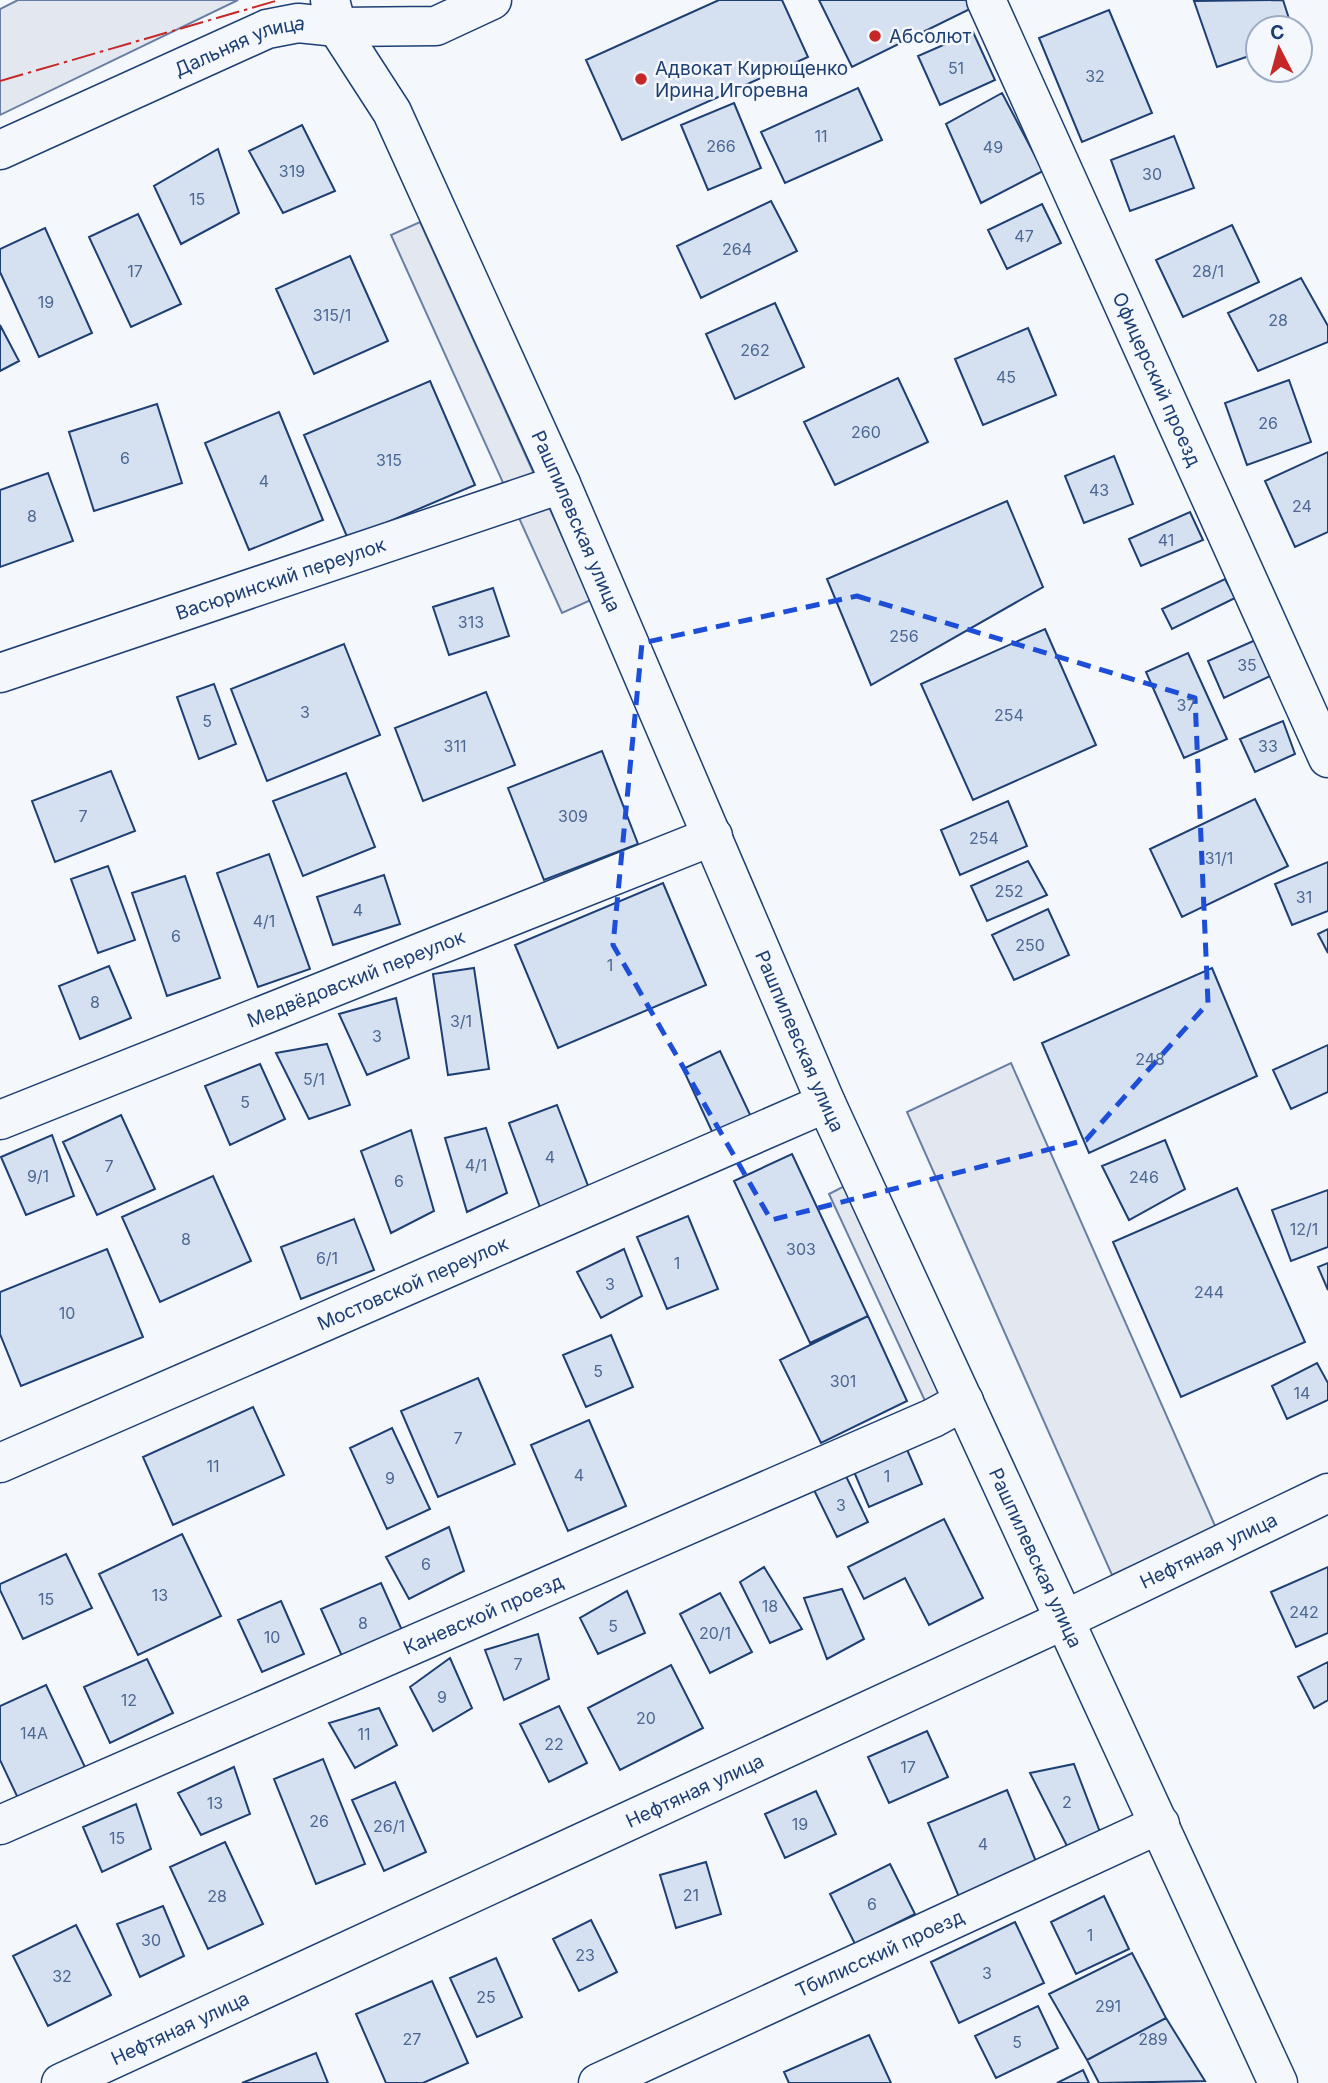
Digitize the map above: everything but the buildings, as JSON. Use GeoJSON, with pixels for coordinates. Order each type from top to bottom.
{"type":"FeatureCollection","features":[{"type":"Feature","properties":{"kind":"street","name":"Дальняя улица"},"geometry":{"type":"LineString","coordinates":[[0,150],[267,29],[333,13],[436,26],[492,0]]}},
{"type":"Feature","properties":{"kind":"street","name":"Офицерский проезд"},"geometry":{"type":"LineString","coordinates":[[986,0],[1328,758]]}},
{"type":"Feature","properties":{"kind":"street","name":"Рашпилевская улица"},"geometry":{"type":"LineString","coordinates":[[333,13],[392,112],[561,484],[826,1103],[1278,2083]]}},
{"type":"Feature","properties":{"kind":"street","name":"Васюринский переулок"},"geometry":{"type":"LineString","coordinates":[[0,673],[561,484]]}},
{"type":"Feature","properties":{"kind":"street","name":"Медвёдовский переулок"},"geometry":{"type":"LineString","coordinates":[[0,1120],[713,836]]}},
{"type":"Feature","properties":{"kind":"street","name":"Мостовской переулок"},"geometry":{"type":"LineString","coordinates":[[0,1463],[826,1103]]}},
{"type":"Feature","properties":{"kind":"street","name":"Каневской проезд"},"geometry":{"type":"LineString","coordinates":[[0,1825],[933,1418],[964,1401]]}},
{"type":"Feature","properties":{"kind":"street","name":"Нефтяная улица"},"geometry":{"type":"LineString","coordinates":[[61,2083],[1064,1620],[1328,1493]]}},
{"type":"Feature","properties":{"kind":"street","name":"Тбилисский проезд"},"geometry":{"type":"LineString","coordinates":[[598,2083],[1160,1824]]}},
{"type":"Feature","properties":{"kind":"highlighted area"},"geometry":{"type":"Polygon","coordinates":[[[857,596],[1195,698],[1208,1003],[1086,1140],[771,1220],[613,945],[642,643],[857,596]]]}},
{"type":"Feature","properties":{"kind":"shaded area"},"geometry":{"type":"Polygon","coordinates":[[[18,0],[238,0],[0,115],[0,9],[18,0]]]}},
{"type":"Feature","properties":{"kind":"shaded area"},"geometry":{"type":"Polygon","coordinates":[[[420,222],[591,600],[562,613],[391,235],[420,222]]]}},
{"type":"Feature","properties":{"kind":"shaded area"},"geometry":{"type":"Polygon","coordinates":[[[1011,1063],[1216,1528],[1112,1575],[907,1112],[1011,1063]]]}},
{"type":"Feature","properties":{"kind":"shaded area"},"geometry":{"type":"Polygon","coordinates":[[[860,1178],[964,1401],[933,1418],[829,1194],[860,1178]]]}},
{"type":"Feature","properties":{"kind":"power"},"geometry":{"type":"LineString","coordinates":[[0,81],[279,0]]}},
{"type":"Feature","properties":{"kind":"place","name":"Абсолют"},"geometry":{"type":"Point","coordinates":[875,36]}},
{"type":"Feature","properties":{"kind":"place","name":"Адвокат Кирющенко Ирина Игоревна"},"geometry":{"type":"Point","coordinates":[641,79]}}]}
